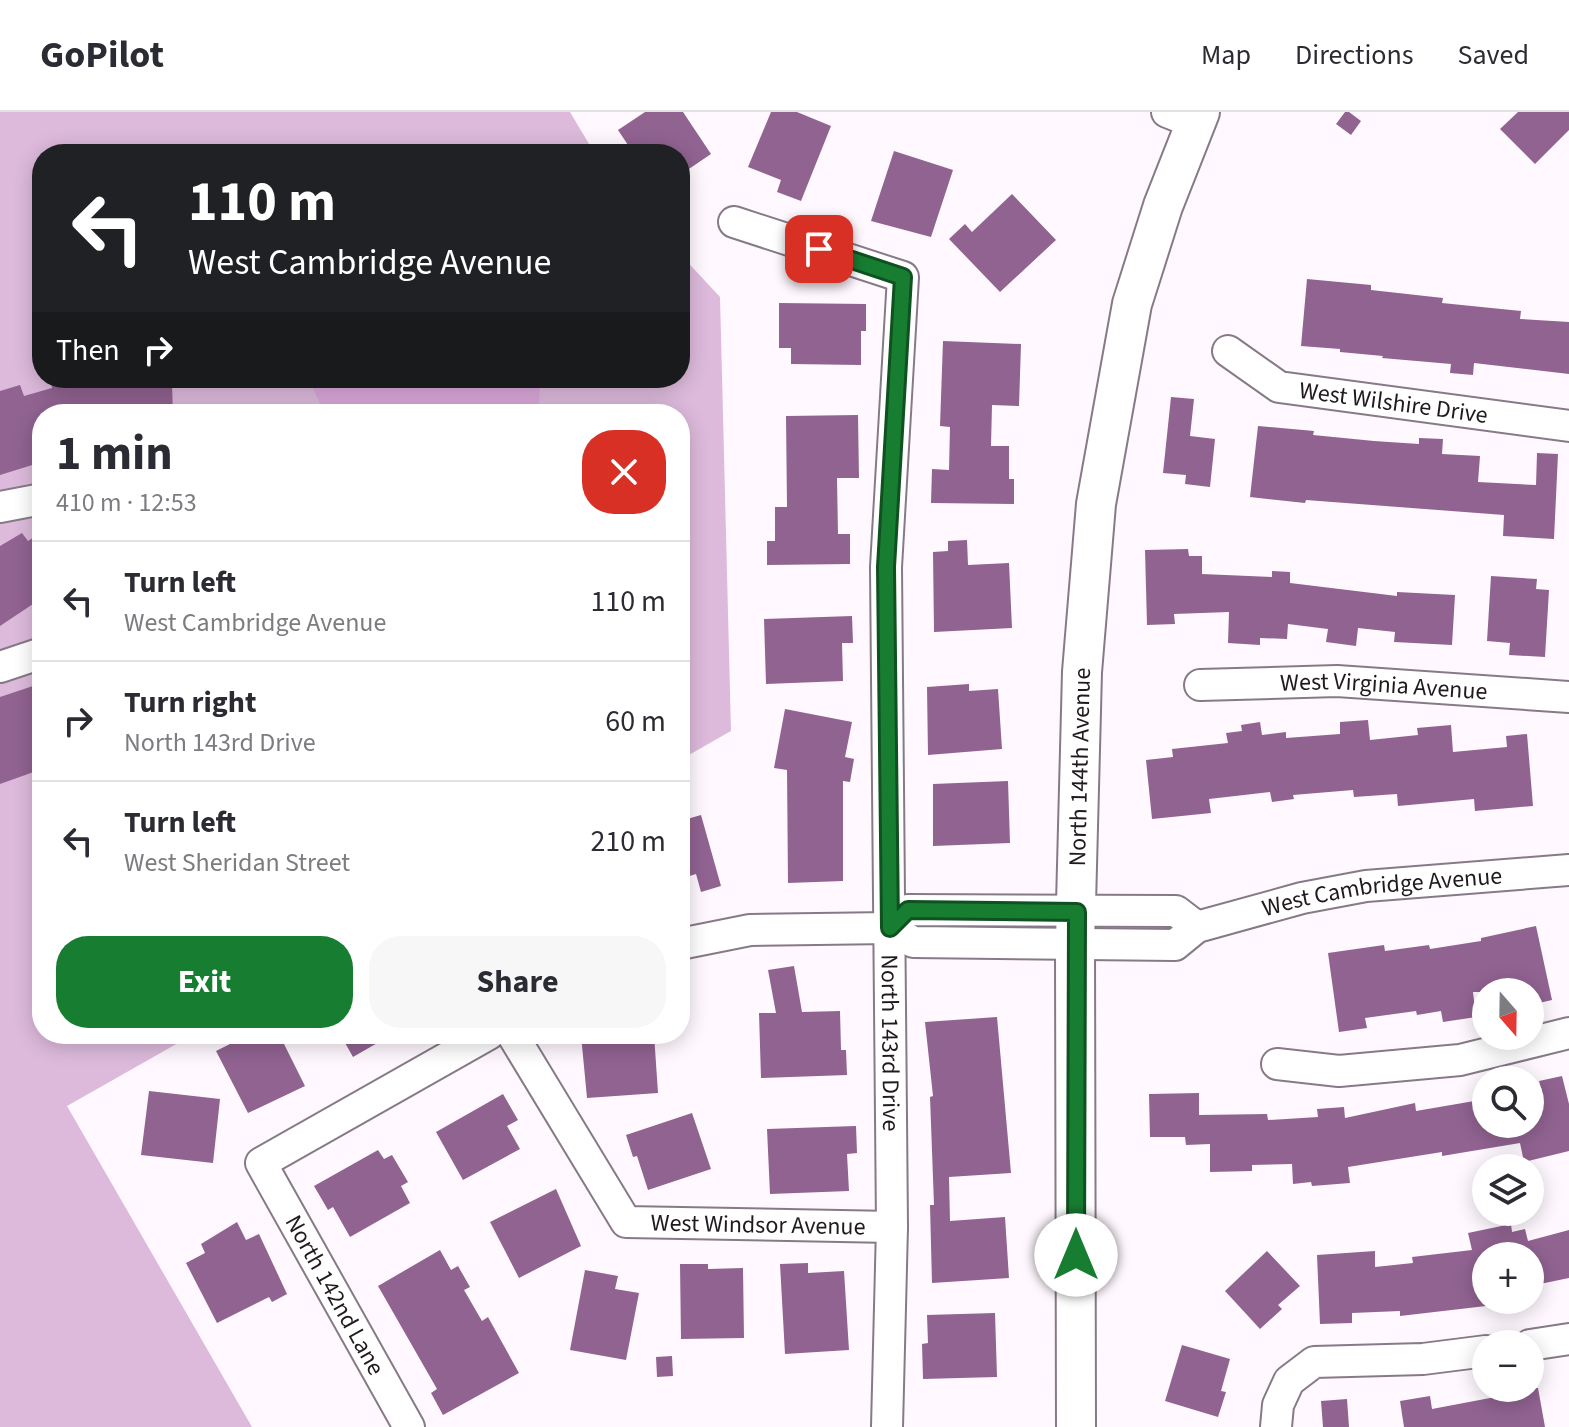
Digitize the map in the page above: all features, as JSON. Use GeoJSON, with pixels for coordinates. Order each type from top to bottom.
{"type":"FeatureCollection","features":[{"type":"Feature","properties":{"kind":"main road","name":"North 144th Avenue"},"geometry":{"type":"LineString","coordinates":[[1076,1427],[1076,927],[1082,672],[1096,504],[1132,304],[1187,116]]}},
{"type":"Feature","properties":{"kind":"street","name":"North 143rd Drive"},"geometry":{"type":"LineString","coordinates":[[734,222],[903,277],[886,567],[892,1227],[887,1427]]}},
{"type":"Feature","properties":{"kind":"street","name":"West Wilshire Drive"},"geometry":{"type":"LineString","coordinates":[[1228,351],[1279,387],[1569,426]]}},
{"type":"Feature","properties":{"kind":"street"},"geometry":{"type":"LineString","coordinates":[[0,507],[32,501]]}},
{"type":"Feature","properties":{"kind":"street"},"geometry":{"type":"LineString","coordinates":[[0,667],[32,656]]}},
{"type":"Feature","properties":{"kind":"street","name":"West Virginia Avenue"},"geometry":{"type":"LineString","coordinates":[[1200,685],[1337,681],[1569,697]]}},
{"type":"Feature","properties":{"kind":"street","name":"West Cambridge Avenue"},"geometry":{"type":"LineString","coordinates":[[690,942],[750,930],[890,928],[913,942],[961,942],[1176,911],[1197,927],[1302,898],[1366,886],[1569,870]]}},
{"type":"Feature","properties":{"kind":"street","name":"West Cambridge Avenue"},"geometry":{"type":"LineString","coordinates":[[890,928],[908,910],[962,911],[1076,927]]}},
{"type":"Feature","properties":{"kind":"street"},"geometry":{"type":"LineString","coordinates":[[961,942],[962,911]]}},
{"type":"Feature","properties":{"kind":"street"},"geometry":{"type":"LineString","coordinates":[[1277,1064],[1339,1071],[1460,1060],[1569,1033]]}},
{"type":"Feature","properties":{"kind":"street","name":"North 142nd Lane"},"geometry":{"type":"LineString","coordinates":[[409,1427],[261,1163],[471,1044]]}},
{"type":"Feature","properties":{"kind":"street","name":"West Windsor Avenue"},"geometry":{"type":"LineString","coordinates":[[518,1044],[626,1222],[892,1227]]}},
{"type":"Feature","properties":{"kind":"street"},"geometry":{"type":"LineString","coordinates":[[1544,1343],[1569,1339]]}},
{"type":"Feature","properties":{"kind":"street"},"geometry":{"type":"LineString","coordinates":[[1276,1427],[1278,1405],[1289,1381],[1314,1362],[1423,1359],[1472,1353]]}},
{"type":"Feature","properties":{"kind":"shaded area"},"geometry":{"type":"Polygon","coordinates":[[[0,112],[570,112],[589,144],[32,144],[32,388],[690,388],[690,265],[720,297],[731,731],[690,754],[690,404],[32,404],[32,1044],[176,1044],[67,1106],[252,1427],[0,1427],[0,112]]]}},
{"type":"Feature","properties":{"kind":"shaded area"},"geometry":{"type":"Polygon","coordinates":[[[313,388],[540,388],[539,404],[320,404],[313,388]]]}},
{"type":"Feature","properties":{"kind":"building"},"geometry":{"type":"Polygon","coordinates":[[[645,112],[683,112],[711,154],[690,168],[690,144],[627,144],[618,130],[645,112]]]}},
{"type":"Feature","properties":{"kind":"building"},"geometry":{"type":"Polygon","coordinates":[[[771,112],[797,112],[831,126],[801,201],[777,192],[781,180],[748,167],[771,112]]]}},
{"type":"Feature","properties":{"kind":"building"},"geometry":{"type":"Polygon","coordinates":[[[1345,112],[1361,121],[1351,135],[1336,124],[1345,112]]]}},
{"type":"Feature","properties":{"kind":"building"},"geometry":{"type":"Polygon","coordinates":[[[1518,112],[1569,112],[1569,130],[1535,164],[1500,129],[1518,112]]]}},
{"type":"Feature","properties":{"kind":"building"},"geometry":{"type":"Polygon","coordinates":[[[894,151],[953,170],[931,237],[871,221],[894,151]]]}},
{"type":"Feature","properties":{"kind":"building"},"geometry":{"type":"Polygon","coordinates":[[[1012,194],[1056,240],[1000,292],[949,239],[965,224],[972,232],[1012,194]]]}},
{"type":"Feature","properties":{"kind":"building"},"geometry":{"type":"Polygon","coordinates":[[[1307,279],[1371,285],[1371,290],[1443,298],[1442,303],[1521,311],[1520,319],[1569,322],[1569,374],[1474,363],[1473,375],[1450,373],[1451,364],[1301,346],[1307,279]]]}},
{"type":"Feature","properties":{"kind":"building"},"geometry":{"type":"Polygon","coordinates":[[[779,303],[866,304],[866,331],[861,331],[861,365],[791,364],[791,348],[779,348],[779,303]]]}},
{"type":"Feature","properties":{"kind":"building"},"geometry":{"type":"Polygon","coordinates":[[[943,341],[1021,344],[1019,406],[992,405],[991,446],[1009,446],[1009,479],[1014,479],[1014,504],[931,503],[932,469],[949,470],[950,427],[940,426],[943,341]]]}},
{"type":"Feature","properties":{"kind":"building"},"geometry":{"type":"Polygon","coordinates":[[[20,385],[24,396],[52,388],[172,388],[173,404],[32,404],[32,465],[0,475],[0,391],[20,385]]]}},
{"type":"Feature","properties":{"kind":"building"},"geometry":{"type":"Polygon","coordinates":[[[1171,397],[1194,399],[1190,436],[1215,439],[1210,487],[1185,484],[1186,475],[1163,473],[1171,397]]]}},
{"type":"Feature","properties":{"kind":"building"},"geometry":{"type":"Polygon","coordinates":[[[858,415],[859,478],[837,478],[838,534],[850,534],[850,564],[767,565],[767,541],[775,541],[775,507],[787,507],[786,416],[858,415]]]}},
{"type":"Feature","properties":{"kind":"building"},"geometry":{"type":"Polygon","coordinates":[[[1258,426],[1374,441],[1419,444],[1419,438],[1443,439],[1442,454],[1480,456],[1478,482],[1536,485],[1537,453],[1558,454],[1554,539],[1503,536],[1504,515],[1250,497],[1258,426]]]}},
{"type":"Feature","properties":{"kind":"building"},"geometry":{"type":"Polygon","coordinates":[[[22,533],[28,541],[32,538],[32,605],[0,626],[0,546],[22,533]]]}},
{"type":"Feature","properties":{"kind":"building"},"geometry":{"type":"Polygon","coordinates":[[[967,540],[968,565],[1009,563],[1012,628],[934,632],[933,552],[948,551],[948,541],[967,540]]]}},
{"type":"Feature","properties":{"kind":"building"},"geometry":{"type":"Polygon","coordinates":[[[1188,549],[1189,556],[1202,556],[1202,574],[1272,577],[1272,571],[1290,572],[1290,583],[1397,596],[1397,592],[1455,595],[1452,645],[1394,642],[1395,632],[1358,628],[1356,646],[1326,642],[1328,629],[1288,624],[1287,639],[1260,638],[1260,645],[1228,643],[1229,612],[1174,614],[1175,624],[1147,625],[1145,550],[1188,549]]]}},
{"type":"Feature","properties":{"kind":"building"},"geometry":{"type":"Polygon","coordinates":[[[1491,576],[1537,579],[1536,589],[1549,590],[1545,657],[1509,655],[1510,643],[1487,641],[1491,576]]]}},
{"type":"Feature","properties":{"kind":"building"},"geometry":{"type":"Polygon","coordinates":[[[852,616],[853,643],[842,643],[843,681],[766,684],[764,619],[852,616]]]}},
{"type":"Feature","properties":{"kind":"building"},"geometry":{"type":"Polygon","coordinates":[[[969,684],[969,691],[998,689],[1002,749],[928,755],[927,687],[969,684]]]}},
{"type":"Feature","properties":{"kind":"building"},"geometry":{"type":"Polygon","coordinates":[[[32,686],[32,773],[0,784],[0,697],[32,686]]]}},
{"type":"Feature","properties":{"kind":"building"},"geometry":{"type":"Polygon","coordinates":[[[785,709],[852,722],[845,757],[854,759],[850,782],[843,781],[843,881],[788,883],[787,770],[774,768],[785,709]]]}},
{"type":"Feature","properties":{"kind":"building"},"geometry":{"type":"Polygon","coordinates":[[[1368,720],[1370,740],[1418,735],[1417,728],[1451,725],[1453,752],[1507,747],[1506,736],[1527,734],[1533,806],[1475,811],[1474,799],[1398,806],[1397,794],[1354,797],[1353,790],[1293,795],[1294,799],[1272,802],[1270,792],[1209,799],[1211,813],[1152,819],[1146,760],[1173,757],[1172,749],[1228,743],[1226,733],[1242,731],[1241,725],[1260,722],[1262,735],[1286,732],[1286,738],[1340,734],[1340,722],[1368,720]]]}},
{"type":"Feature","properties":{"kind":"building"},"geometry":{"type":"Polygon","coordinates":[[[1008,781],[1010,843],[933,846],[933,784],[1008,781]]]}},
{"type":"Feature","properties":{"kind":"building"},"geometry":{"type":"Polygon","coordinates":[[[701,815],[721,886],[701,892],[696,874],[690,876],[690,818],[701,815]]]}},
{"type":"Feature","properties":{"kind":"building"},"geometry":{"type":"Polygon","coordinates":[[[1536,926],[1552,1000],[1544,1002],[1544,978],[1472,978],[1472,1018],[1443,1022],[1441,1011],[1417,1015],[1416,1011],[1365,1018],[1367,1028],[1339,1032],[1328,953],[1384,945],[1385,951],[1429,945],[1430,949],[1481,941],[1481,938],[1536,926]]]}},
{"type":"Feature","properties":{"kind":"building"},"geometry":{"type":"Polygon","coordinates":[[[794,966],[802,1012],[840,1011],[841,1050],[846,1050],[847,1075],[761,1078],[759,1013],[776,1013],[768,970],[794,966]]]}},
{"type":"Feature","properties":{"kind":"building"},"geometry":{"type":"Polygon","coordinates":[[[997,1017],[1011,1173],[949,1177],[950,1221],[1005,1217],[1009,1278],[932,1283],[930,1205],[934,1205],[930,1097],[933,1096],[925,1022],[997,1017]]]}},
{"type":"Feature","properties":{"kind":"building"},"geometry":{"type":"Polygon","coordinates":[[[230,1044],[284,1044],[305,1086],[248,1113],[216,1051],[230,1044]]]}},
{"type":"Feature","properties":{"kind":"building"},"geometry":{"type":"Polygon","coordinates":[[[346,1044],[376,1044],[353,1057],[346,1044]]]}},
{"type":"Feature","properties":{"kind":"building"},"geometry":{"type":"Polygon","coordinates":[[[582,1044],[655,1044],[658,1093],[587,1098],[582,1044]]]}},
{"type":"Feature","properties":{"kind":"building"},"geometry":{"type":"Polygon","coordinates":[[[1562,1076],[1569,1104],[1569,1151],[1544,1157],[1544,1154],[1522,1154],[1520,1143],[1442,1156],[1442,1152],[1348,1167],[1350,1183],[1312,1186],[1311,1182],[1293,1184],[1292,1164],[1252,1165],[1252,1171],[1210,1172],[1210,1144],[1186,1145],[1185,1137],[1150,1137],[1149,1094],[1199,1093],[1199,1115],[1267,1114],[1268,1120],[1318,1117],[1317,1109],[1344,1107],[1345,1118],[1415,1103],[1416,1111],[1472,1101],[1472,1138],[1544,1138],[1544,1080],[1562,1076]]]}},
{"type":"Feature","properties":{"kind":"building"},"geometry":{"type":"Polygon","coordinates":[[[149,1091],[220,1099],[213,1163],[141,1155],[149,1091]]]}},
{"type":"Feature","properties":{"kind":"building"},"geometry":{"type":"Polygon","coordinates":[[[503,1094],[518,1120],[507,1126],[520,1149],[463,1180],[436,1132],[503,1094]]]}},
{"type":"Feature","properties":{"kind":"building"},"geometry":{"type":"Polygon","coordinates":[[[692,1113],[711,1169],[648,1190],[637,1156],[633,1157],[626,1135],[692,1113]]]}},
{"type":"Feature","properties":{"kind":"building"},"geometry":{"type":"Polygon","coordinates":[[[856,1126],[857,1153],[847,1154],[849,1191],[770,1194],[767,1129],[856,1126]]]}},
{"type":"Feature","properties":{"kind":"building"},"geometry":{"type":"Polygon","coordinates":[[[378,1150],[384,1159],[392,1155],[408,1182],[401,1186],[410,1203],[350,1237],[333,1207],[328,1210],[314,1186],[378,1150]]]}},
{"type":"Feature","properties":{"kind":"building"},"geometry":{"type":"Polygon","coordinates":[[[556,1189],[581,1246],[519,1278],[490,1222],[556,1189]]]}},
{"type":"Feature","properties":{"kind":"building"},"geometry":{"type":"Polygon","coordinates":[[[237,1222],[246,1240],[259,1234],[287,1294],[272,1302],[269,1297],[217,1323],[186,1263],[205,1253],[201,1244],[237,1222]]]}},
{"type":"Feature","properties":{"kind":"building"},"geometry":{"type":"Polygon","coordinates":[[[1511,1226],[1512,1232],[1525,1229],[1528,1241],[1569,1230],[1569,1278],[1544,1283],[1544,1242],[1472,1242],[1472,1250],[1468,1233],[1511,1226]]]}},
{"type":"Feature","properties":{"kind":"building"},"geometry":{"type":"Polygon","coordinates":[[[440,1250],[451,1270],[458,1266],[470,1287],[464,1290],[482,1321],[488,1317],[519,1373],[443,1415],[431,1393],[437,1389],[378,1286],[440,1250]]]}},
{"type":"Feature","properties":{"kind":"building"},"geometry":{"type":"Polygon","coordinates":[[[1472,1250],[1472,1308],[1400,1316],[1400,1311],[1352,1313],[1352,1323],[1320,1324],[1317,1255],[1375,1251],[1375,1267],[1413,1263],[1412,1257],[1472,1250]]]}},
{"type":"Feature","properties":{"kind":"building"},"geometry":{"type":"Polygon","coordinates":[[[1267,1251],[1300,1286],[1278,1305],[1282,1309],[1260,1329],[1225,1291],[1267,1251]]]}},
{"type":"Feature","properties":{"kind":"building"},"geometry":{"type":"Polygon","coordinates":[[[808,1263],[808,1273],[844,1271],[849,1350],[785,1354],[780,1264],[808,1263]]]}},
{"type":"Feature","properties":{"kind":"building"},"geometry":{"type":"Polygon","coordinates":[[[680,1264],[708,1264],[708,1269],[743,1268],[744,1338],[681,1339],[680,1264]]]}},
{"type":"Feature","properties":{"kind":"building"},"geometry":{"type":"Polygon","coordinates":[[[585,1270],[618,1276],[615,1289],[639,1293],[626,1360],[570,1350],[585,1270]]]}},
{"type":"Feature","properties":{"kind":"building"},"geometry":{"type":"Polygon","coordinates":[[[995,1313],[997,1377],[923,1379],[922,1344],[928,1343],[927,1315],[995,1313]]]}},
{"type":"Feature","properties":{"kind":"building"},"geometry":{"type":"Polygon","coordinates":[[[1182,1345],[1230,1359],[1221,1391],[1226,1392],[1218,1417],[1165,1401],[1182,1345]]]}},
{"type":"Feature","properties":{"kind":"building"},"geometry":{"type":"Polygon","coordinates":[[[672,1356],[673,1376],[657,1377],[656,1357],[672,1356]]]}},
{"type":"Feature","properties":{"kind":"building"},"geometry":{"type":"Polygon","coordinates":[[[1430,1396],[1432,1409],[1472,1401],[1541,1402],[1545,1427],[1404,1427],[1400,1401],[1430,1396]]]}},
{"type":"Feature","properties":{"kind":"building"},"geometry":{"type":"Polygon","coordinates":[[[1347,1399],[1349,1427],[1323,1427],[1321,1401],[1347,1399]]]}},
{"type":"Feature","properties":{"kind":"route"},"geometry":{"type":"LineString","coordinates":[[819,249],[903,277],[886,567],[890,928],[908,910],[1077,912],[1076,1255]]}}]}
